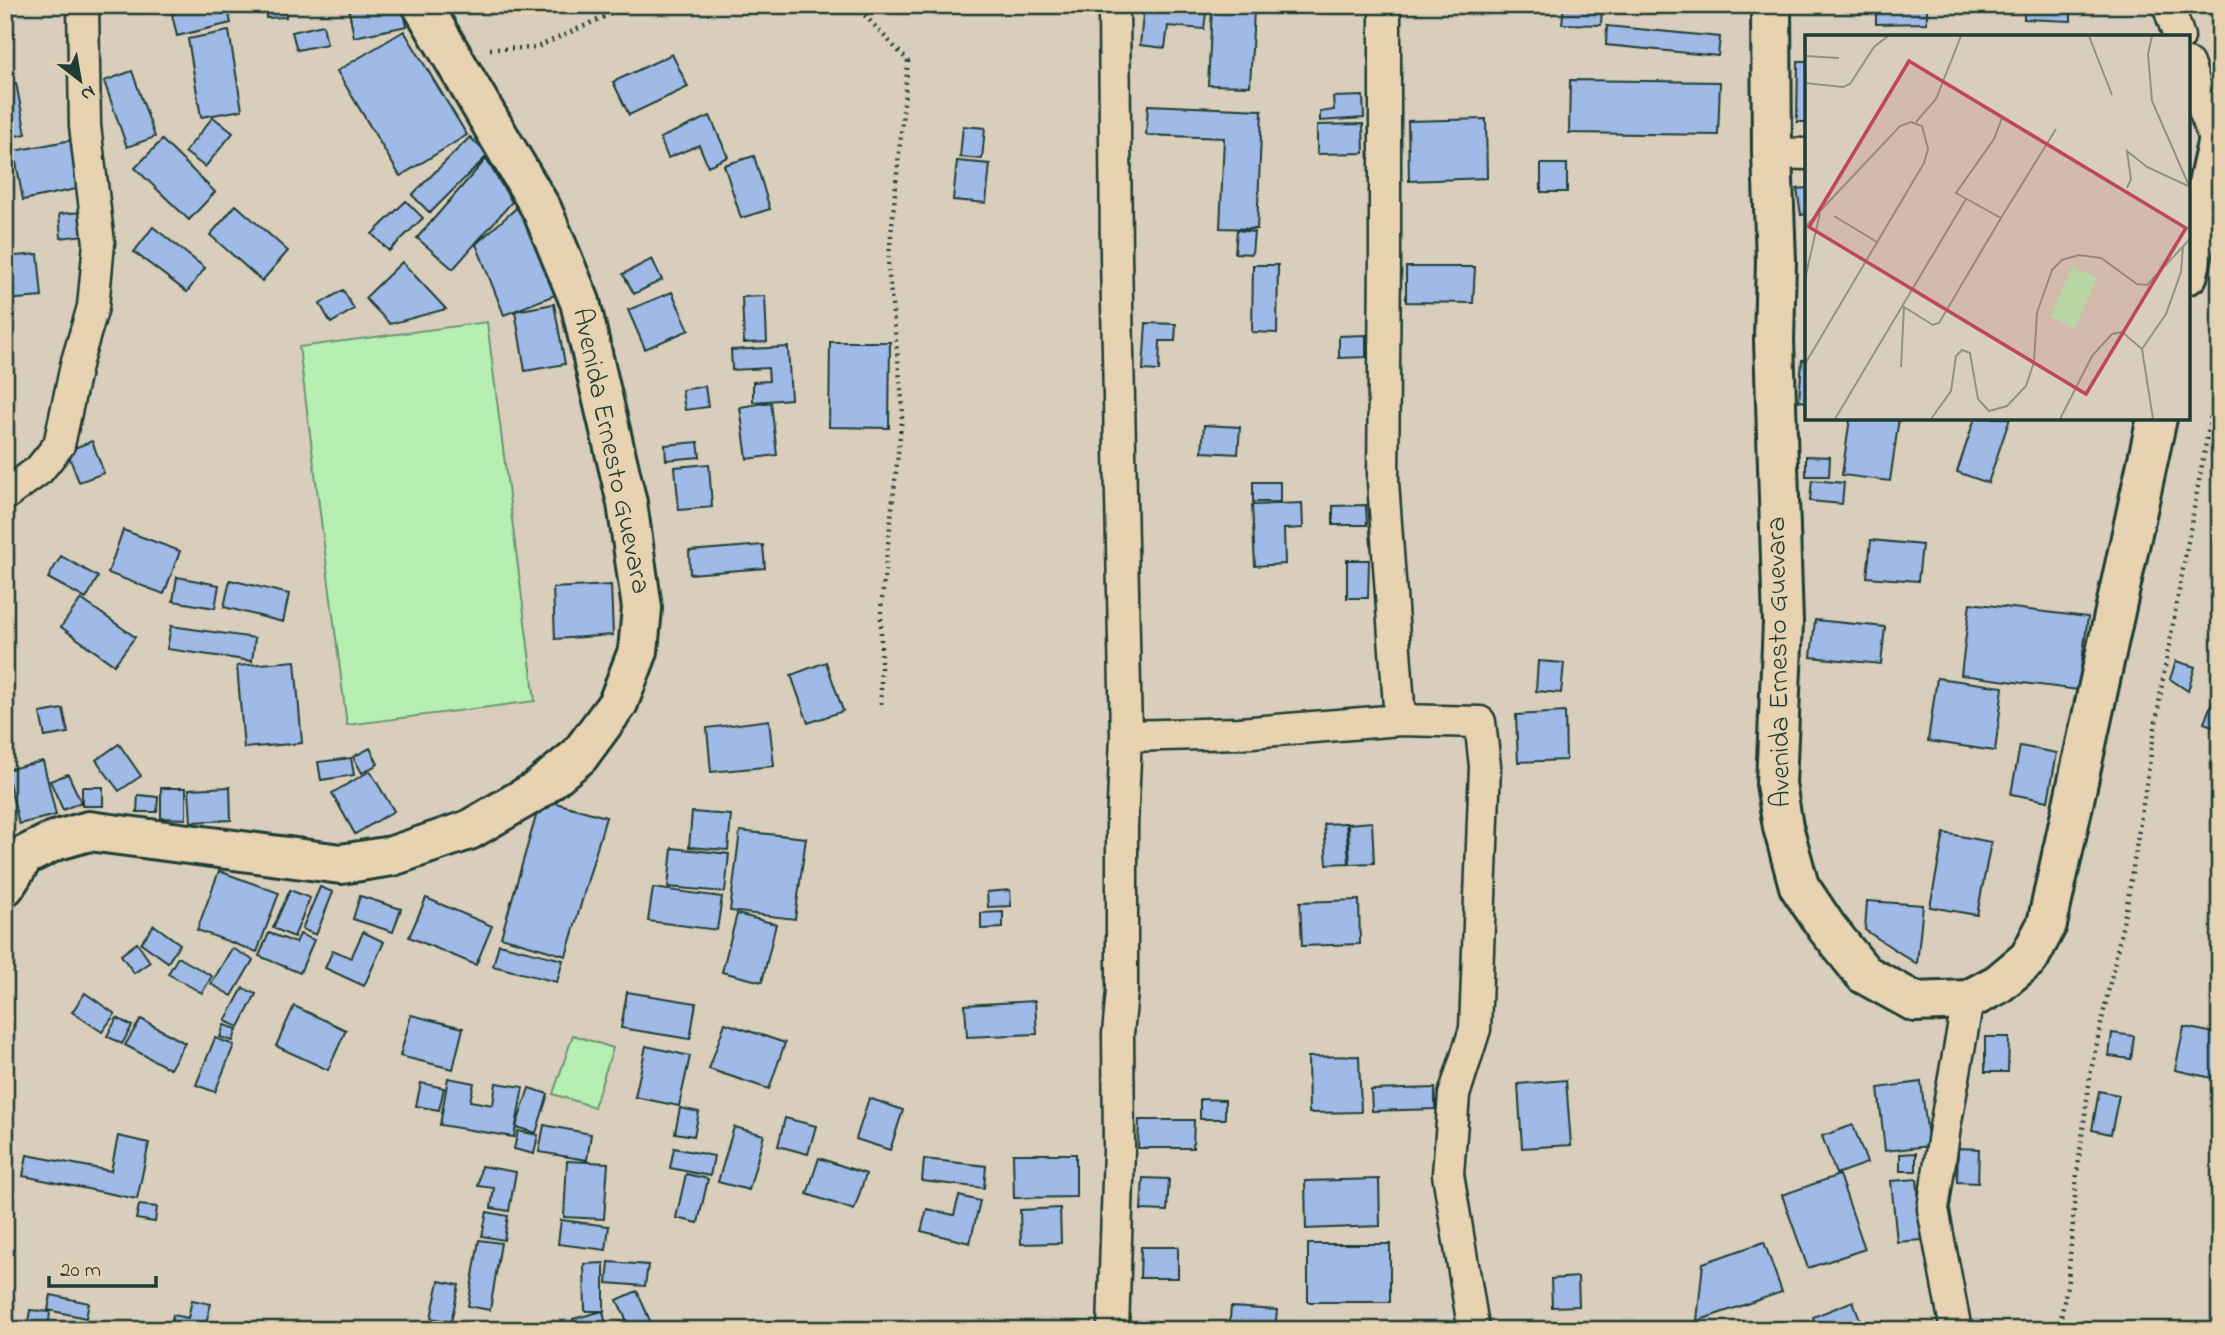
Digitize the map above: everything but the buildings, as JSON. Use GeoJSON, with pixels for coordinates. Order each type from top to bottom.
{"type":"FeatureCollection","features":[{"type":"Feature","properties":{"kind":"main road","name":"Avenida Ernesto Guevara"},"geometry":{"type":"LineString","coordinates":[[5,886],[24,856],[54,841],[89,831],[341,864],[391,856],[469,830],[536,791],[579,756],[618,703],[638,651],[642,608],[626,503],[580,302],[542,210],[422,5]]}},
{"type":"Feature","properties":{"kind":"main road","name":"Avenida Ernesto Guevara"},"geometry":{"type":"LineString","coordinates":[[1771,5],[1789,154],[1776,261],[1774,340],[1783,623],[1776,784],[1783,827],[1799,886],[1827,928],[1864,974],[1915,1002],[1968,1000],[1998,984],[2029,958],[2047,924],[2157,420]]}},
{"type":"Feature","properties":{"kind":"main road"},"geometry":{"type":"LineString","coordinates":[[2190,265],[2218,137]]}},
{"type":"Feature","properties":{"kind":"street"},"geometry":{"type":"LineString","coordinates":[[5,495],[38,470],[60,445],[77,361],[93,307],[99,243],[85,125],[83,5]]}},
{"type":"Feature","properties":{"kind":"street"},"geometry":{"type":"LineString","coordinates":[[1113,1330],[1126,736],[1116,256],[1114,5]]}},
{"type":"Feature","properties":{"kind":"street"},"geometry":{"type":"LineString","coordinates":[[1385,5],[1382,482],[1399,720]]}},
{"type":"Feature","properties":{"kind":"street"},"geometry":{"type":"LineString","coordinates":[[2168,5],[2178,35]]}},
{"type":"Feature","properties":{"kind":"street"},"geometry":{"type":"LineString","coordinates":[[2190,69],[2218,137]]}},
{"type":"Feature","properties":{"kind":"street"},"geometry":{"type":"LineString","coordinates":[[1126,736],[1239,733],[1399,720],[1480,722],[1485,766],[1475,1029],[1454,1095],[1448,1174],[1473,1326]]}},
{"type":"Feature","properties":{"kind":"street"},"geometry":{"type":"LineString","coordinates":[[1956,1330],[1933,1209],[1968,1000]]}},
{"type":"Feature","properties":{"kind":"path"},"geometry":{"type":"LineString","coordinates":[[447,50],[535,48],[631,5]]}},
{"type":"Feature","properties":{"kind":"path"},"geometry":{"type":"LineString","coordinates":[[855,5],[908,61],[888,267],[903,408],[881,608],[881,709]]}},
{"type":"Feature","properties":{"kind":"path"},"geometry":{"type":"LineString","coordinates":[[2059,1330],[2068,1280],[2077,1174],[2091,1070],[2127,905],[2162,684],[2220,366]]}},
{"type":"Feature","properties":{"kind":"green space"},"geometry":{"type":"Polygon","coordinates":[[[487,322],[535,701],[347,725],[299,347],[487,322]]]}},
{"type":"Feature","properties":{"kind":"green space"},"geometry":{"type":"Polygon","coordinates":[[[573,1035],[613,1048],[594,1107],[553,1094],[573,1035]]]}}]}
